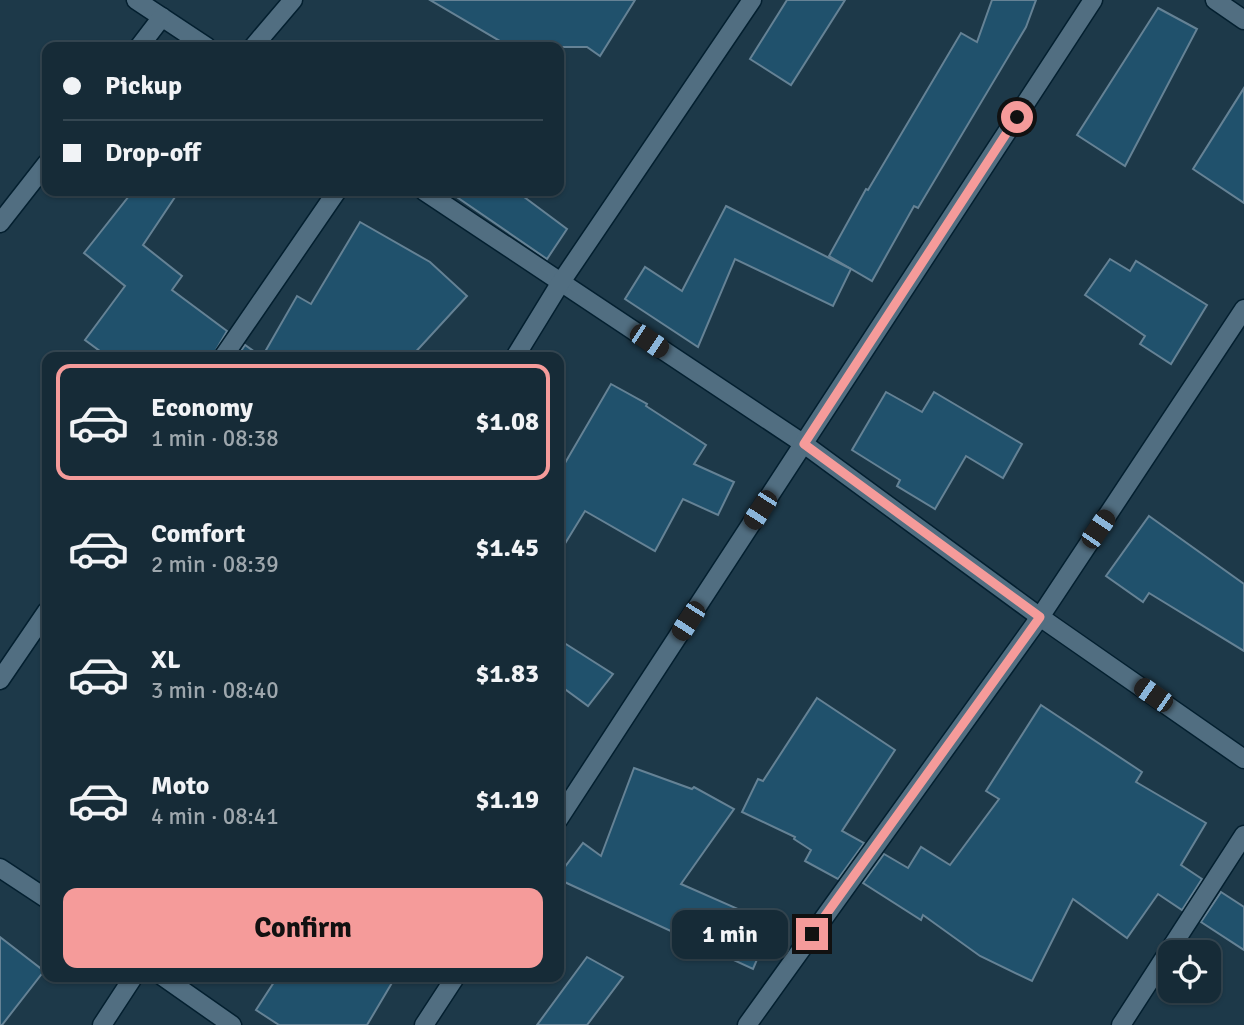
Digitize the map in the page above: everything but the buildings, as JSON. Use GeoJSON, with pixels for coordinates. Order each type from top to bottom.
{"type":"FeatureCollection","features":[{"type":"Feature","properties":{"kind":"street"},"geometry":{"type":"LineString","coordinates":[[136,0],[199,42]]}},
{"type":"Feature","properties":{"kind":"street"},"geometry":{"type":"LineString","coordinates":[[257,42],[293,0]]}},
{"type":"Feature","properties":{"kind":"street"},"geometry":{"type":"LineString","coordinates":[[518,352],[561,282],[752,0]]}},
{"type":"Feature","properties":{"kind":"street"},"geometry":{"type":"LineString","coordinates":[[564,811],[1093,0]]}},
{"type":"Feature","properties":{"kind":"street"},"geometry":{"type":"LineString","coordinates":[[1215,0],[1244,20]]}},
{"type":"Feature","properties":{"kind":"street"},"geometry":{"type":"LineString","coordinates":[[143,42],[162,18]]}},
{"type":"Feature","properties":{"kind":"street"},"geometry":{"type":"LineString","coordinates":[[0,223],[42,169]]}},
{"type":"Feature","properties":{"kind":"street"},"geometry":{"type":"LineString","coordinates":[[226,352],[334,196]]}},
{"type":"Feature","properties":{"kind":"street"},"geometry":{"type":"LineString","coordinates":[[432,196],[804,444],[1040,617],[1244,759]]}},
{"type":"Feature","properties":{"kind":"street"},"geometry":{"type":"LineString","coordinates":[[747,1025],[1040,617],[1244,310]]}},
{"type":"Feature","properties":{"kind":"street"},"geometry":{"type":"LineString","coordinates":[[0,680],[42,618]]}},
{"type":"Feature","properties":{"kind":"street"},"geometry":{"type":"LineString","coordinates":[[1121,1025],[1244,835]]}},
{"type":"Feature","properties":{"kind":"street"},"geometry":{"type":"LineString","coordinates":[[0,868],[42,897]]}},
{"type":"Feature","properties":{"kind":"street"},"geometry":{"type":"LineString","coordinates":[[102,1025],[130,982]]}},
{"type":"Feature","properties":{"kind":"street"},"geometry":{"type":"LineString","coordinates":[[171,982],[232,1025]]}},
{"type":"Feature","properties":{"kind":"street"},"geometry":{"type":"LineString","coordinates":[[424,1025],[452,982]]}},
{"type":"Feature","properties":{"kind":"route"},"geometry":{"type":"LineString","coordinates":[[812,934],[1040,617],[804,444],[1017,117]]}}]}
